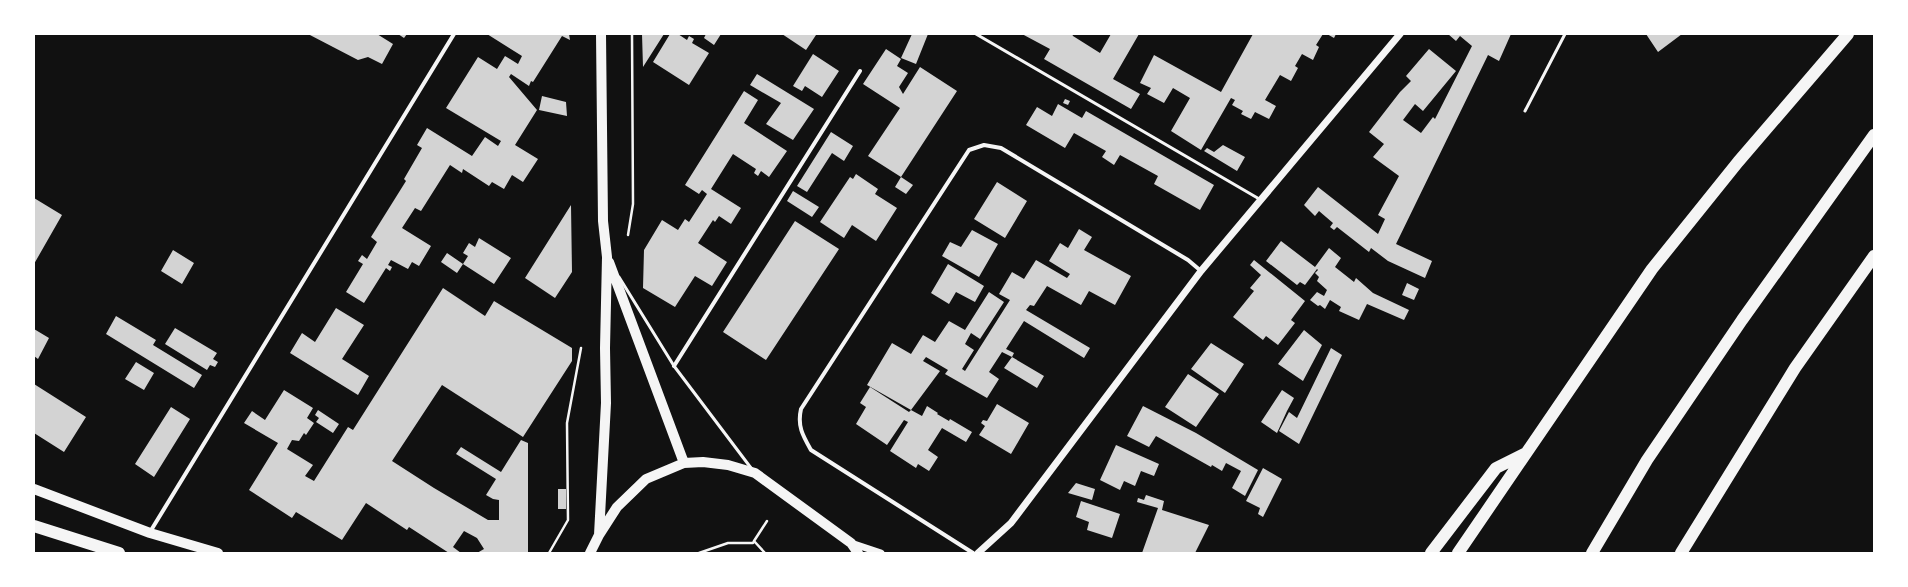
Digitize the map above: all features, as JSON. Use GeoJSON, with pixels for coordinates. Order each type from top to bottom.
{"type":"FeatureCollection","features":[{"type":"Feature","properties":{"kind":"highway"},"geometry":{"type":"LineString","coordinates":[[1458,553],[1652,269],[1738,162],[1848,34]]}},
{"type":"Feature","properties":{"kind":"highway"},"geometry":{"type":"LineString","coordinates":[[1592,553],[1647,460],[1742,320],[1874,136]]}},
{"type":"Feature","properties":{"kind":"highway"},"geometry":{"type":"LineString","coordinates":[[1681,553],[1795,368],[1874,256]]}},
{"type":"Feature","properties":{"kind":"highway"},"geometry":{"type":"LineString","coordinates":[[1432,553],[1496,468],[1527,452]]}},
{"type":"Feature","properties":{"kind":"highway"},"geometry":{"type":"LineString","coordinates":[[34,526],[119,553]]}},
{"type":"Feature","properties":{"kind":"main road"},"geometry":{"type":"LineString","coordinates":[[599,535],[606,403],[605,348],[607,257],[603,221],[601,34]]}},
{"type":"Feature","properties":{"kind":"main road"},"geometry":{"type":"LineString","coordinates":[[607,257],[684,463]]}},
{"type":"Feature","properties":{"kind":"main road"},"geometry":{"type":"LineString","coordinates":[[590,553],[599,535],[618,507],[646,479],[684,463],[703,462],[722,464],[755,473],[851,543],[858,553]]}},
{"type":"Feature","properties":{"kind":"main road"},"geometry":{"type":"LineString","coordinates":[[34,489],[150,533],[218,553]]}},
{"type":"Feature","properties":{"kind":"street"},"geometry":{"type":"LineString","coordinates":[[150,533],[454,34]]}},
{"type":"Feature","properties":{"kind":"street"},"geometry":{"type":"LineString","coordinates":[[978,553],[1011,524],[1201,271],[1400,34]]}},
{"type":"Feature","properties":{"kind":"street"},"geometry":{"type":"LineString","coordinates":[[674,366],[860,71]]}},
{"type":"Feature","properties":{"kind":"street"},"geometry":{"type":"LineString","coordinates":[[973,553],[811,450],[801,431],[798,420],[801,409],[968,150],[984,145],[1001,148],[1188,260],[1201,271]]}},
{"type":"Feature","properties":{"kind":"street"},"geometry":{"type":"LineString","coordinates":[[851,543],[881,553]]}},
{"type":"Feature","properties":{"kind":"lane"},"geometry":{"type":"LineString","coordinates":[[976,34],[1261,200]]}},
{"type":"Feature","properties":{"kind":"lane"},"geometry":{"type":"LineString","coordinates":[[1525,111],[1565,34]]}},
{"type":"Feature","properties":{"kind":"lane"},"geometry":{"type":"LineString","coordinates":[[607,257],[674,366],[755,473]]}},
{"type":"Feature","properties":{"kind":"path"},"geometry":{"type":"LineString","coordinates":[[607,257],[622,251],[629,233],[633,204],[632,34]]}},
{"type":"Feature","properties":{"kind":"path"},"geometry":{"type":"LineString","coordinates":[[549,553],[568,520],[567,423],[582,346]]}},
{"type":"Feature","properties":{"kind":"path"},"geometry":{"type":"LineString","coordinates":[[699,553],[728,543],[753,543],[767,521]]}},
{"type":"Feature","properties":{"kind":"path"},"geometry":{"type":"LineString","coordinates":[[754,541],[765,553]]}},
{"type":"Feature","properties":{"kind":"building"},"geometry":{"type":"Polygon","coordinates":[[[308,34],[377,34],[393,44],[382,64],[368,57],[358,60],[308,34]]]}},
{"type":"Feature","properties":{"kind":"building"},"geometry":{"type":"Polygon","coordinates":[[[398,34],[407,34],[404,38],[398,34]]]}},
{"type":"Feature","properties":{"kind":"building"},"geometry":{"type":"Polygon","coordinates":[[[487,34],[569,34],[570,40],[562,36],[529,86],[511,74],[509,77],[537,110],[515,145],[538,159],[523,182],[512,175],[504,189],[492,182],[489,186],[463,169],[462,173],[450,165],[421,211],[415,208],[402,228],[431,246],[419,266],[412,262],[408,269],[391,260],[388,265],[392,267],[390,271],[386,268],[364,303],[346,292],[363,264],[358,261],[362,255],[367,259],[377,242],[371,237],[406,181],[404,179],[422,148],[417,145],[427,128],[472,156],[485,137],[498,146],[501,141],[446,108],[478,57],[497,69],[505,56],[518,64],[522,56],[487,34]]]}},
{"type":"Feature","properties":{"kind":"building"},"geometry":{"type":"Polygon","coordinates":[[[642,34],[664,34],[643,67],[642,34]]]}},
{"type":"Feature","properties":{"kind":"building"},"geometry":{"type":"Polygon","coordinates":[[[670,34],[678,34],[687,40],[689,36],[694,39],[692,43],[709,53],[689,85],[653,62],[670,34]]]}},
{"type":"Feature","properties":{"kind":"building"},"geometry":{"type":"Polygon","coordinates":[[[706,34],[721,34],[714,45],[704,38],[706,34]]]}},
{"type":"Feature","properties":{"kind":"building"},"geometry":{"type":"Polygon","coordinates":[[[782,34],[814,34],[816,35],[806,50],[782,34]]]}},
{"type":"Feature","properties":{"kind":"building"},"geometry":{"type":"Polygon","coordinates":[[[912,34],[928,34],[916,64],[901,58],[912,34]]]}},
{"type":"Feature","properties":{"kind":"building"},"geometry":{"type":"Polygon","coordinates":[[[1022,34],[1072,34],[1100,53],[1111,34],[1139,34],[1113,79],[1140,94],[1131,109],[1044,59],[1050,49],[1022,34]]]}},
{"type":"Feature","properties":{"kind":"building"},"geometry":{"type":"Polygon","coordinates":[[[1253,34],[1323,34],[1316,45],[1319,47],[1313,60],[1302,54],[1295,66],[1298,68],[1291,81],[1280,75],[1265,100],[1276,106],[1269,119],[1255,112],[1251,119],[1241,114],[1243,111],[1232,105],[1235,100],[1231,98],[1201,150],[1171,131],[1190,98],[1173,88],[1164,103],[1147,94],[1151,88],[1140,83],[1154,55],[1221,92],[1253,34]]]}},
{"type":"Feature","properties":{"kind":"building"},"geometry":{"type":"Polygon","coordinates":[[[1327,34],[1336,34],[1334,38],[1327,34]]]}},
{"type":"Feature","properties":{"kind":"building"},"geometry":{"type":"Polygon","coordinates":[[[1448,34],[1511,34],[1499,61],[1488,55],[1396,244],[1432,261],[1425,278],[1388,261],[1371,248],[1369,252],[1337,227],[1334,230],[1330,227],[1333,223],[1319,211],[1315,216],[1304,205],[1318,187],[1378,234],[1385,219],[1378,215],[1399,176],[1373,157],[1384,144],[1369,132],[1400,92],[1411,81],[1406,76],[1429,49],[1456,71],[1423,111],[1415,104],[1403,120],[1421,133],[1433,117],[1435,119],[1472,46],[1460,36],[1456,41],[1448,34]]]}},
{"type":"Feature","properties":{"kind":"building"},"geometry":{"type":"Polygon","coordinates":[[[1646,34],[1682,34],[1658,52],[1646,34]]]}},
{"type":"Feature","properties":{"kind":"building"},"geometry":{"type":"Polygon","coordinates":[[[886,49],[901,59],[897,66],[908,73],[899,87],[903,94],[920,67],[957,91],[901,177],[868,156],[900,108],[863,84],[886,49]]]}},
{"type":"Feature","properties":{"kind":"building"},"geometry":{"type":"Polygon","coordinates":[[[813,54],[839,71],[822,97],[805,86],[802,91],[793,86],[813,54]]]}},
{"type":"Feature","properties":{"kind":"building"},"geometry":{"type":"Polygon","coordinates":[[[757,74],[814,109],[793,140],[766,124],[781,103],[750,85],[757,74]]]}},
{"type":"Feature","properties":{"kind":"building"},"geometry":{"type":"Polygon","coordinates":[[[744,91],[758,100],[744,123],[787,151],[769,177],[761,171],[758,176],[754,173],[756,169],[733,154],[711,189],[741,208],[731,224],[719,216],[715,222],[713,220],[698,243],[727,262],[712,286],[695,276],[675,307],[643,288],[644,250],[662,220],[678,230],[685,219],[689,222],[707,194],[702,190],[699,194],[685,185],[744,91]]]}},
{"type":"Feature","properties":{"kind":"building"},"geometry":{"type":"Polygon","coordinates":[[[542,96],[566,102],[567,116],[539,110],[542,96]]]}},
{"type":"Feature","properties":{"kind":"building"},"geometry":{"type":"Polygon","coordinates":[[[1065,99],[1070,101],[1068,105],[1063,103],[1065,99]]]}},
{"type":"Feature","properties":{"kind":"building"},"geometry":{"type":"Polygon","coordinates":[[[1058,104],[1082,118],[1086,111],[1214,185],[1200,210],[1154,184],[1158,176],[1120,155],[1114,165],[1102,157],[1106,151],[1074,133],[1065,148],[1026,125],[1037,107],[1052,116],[1058,104]]]}},
{"type":"Feature","properties":{"kind":"building"},"geometry":{"type":"Polygon","coordinates":[[[831,132],[853,146],[844,161],[832,153],[807,192],[797,186],[831,132]]]}},
{"type":"Feature","properties":{"kind":"building"},"geometry":{"type":"Polygon","coordinates":[[[1223,145],[1245,157],[1237,171],[1204,151],[1207,148],[1214,152],[1223,145]]]}},
{"type":"Feature","properties":{"kind":"building"},"geometry":{"type":"Polygon","coordinates":[[[856,174],[878,189],[875,194],[897,208],[876,241],[852,225],[844,238],[820,222],[850,177],[853,179],[856,174]]]}},
{"type":"Feature","properties":{"kind":"building"},"geometry":{"type":"Polygon","coordinates":[[[901,177],[913,185],[906,194],[895,187],[901,177]]]}},
{"type":"Feature","properties":{"kind":"building"},"geometry":{"type":"Polygon","coordinates":[[[997,182],[1027,201],[1005,238],[974,219],[997,182]]]}},
{"type":"Feature","properties":{"kind":"building"},"geometry":{"type":"Polygon","coordinates":[[[793,191],[819,207],[812,217],[787,201],[793,191]]]}},
{"type":"Feature","properties":{"kind":"building"},"geometry":{"type":"Polygon","coordinates":[[[34,198],[62,215],[34,264],[34,198]]]}},
{"type":"Feature","properties":{"kind":"building"},"geometry":{"type":"Polygon","coordinates":[[[571,205],[572,272],[555,298],[525,278],[571,205]]]}},
{"type":"Feature","properties":{"kind":"building"},"geometry":{"type":"Polygon","coordinates":[[[795,221],[839,249],[766,360],[723,332],[795,221]]]}},
{"type":"Feature","properties":{"kind":"building"},"geometry":{"type":"Polygon","coordinates":[[[1079,229],[1092,237],[1084,250],[1131,276],[1115,305],[1089,291],[1081,305],[1047,286],[1034,306],[1030,305],[1026,310],[1090,348],[1084,358],[1024,321],[1006,349],[1014,353],[1012,357],[1002,352],[989,372],[999,379],[987,398],[945,374],[948,370],[926,357],[923,361],[940,371],[911,410],[867,385],[892,343],[911,354],[923,335],[935,342],[949,321],[965,330],[989,292],[1004,302],[980,339],[971,333],[965,344],[974,350],[962,369],[965,371],[1010,300],[999,294],[1012,272],[1024,279],[1036,260],[1067,278],[1070,274],[1049,261],[1060,243],[1068,248],[1079,229]]]}},
{"type":"Feature","properties":{"kind":"building"},"geometry":{"type":"Polygon","coordinates":[[[972,230],[998,244],[979,277],[942,256],[950,242],[961,247],[972,230]]]}},
{"type":"Feature","properties":{"kind":"building"},"geometry":{"type":"Polygon","coordinates":[[[479,238],[511,258],[494,284],[463,264],[468,256],[463,253],[469,243],[475,247],[479,238]]]}},
{"type":"Feature","properties":{"kind":"building"},"geometry":{"type":"Polygon","coordinates":[[[1281,241],[1315,267],[1329,248],[1341,258],[1335,267],[1354,282],[1356,278],[1373,293],[1409,310],[1404,320],[1367,304],[1359,320],[1339,311],[1341,307],[1330,300],[1325,309],[1320,305],[1318,306],[1310,300],[1317,292],[1324,296],[1327,290],[1317,281],[1319,277],[1315,273],[1318,270],[1317,269],[1305,285],[1300,282],[1297,285],[1266,261],[1281,241]]]}},
{"type":"Feature","properties":{"kind":"building"},"geometry":{"type":"Polygon","coordinates":[[[173,250],[194,263],[182,284],[161,271],[173,250]]]}},
{"type":"Feature","properties":{"kind":"building"},"geometry":{"type":"Polygon","coordinates":[[[447,253],[463,264],[457,273],[441,262],[447,253]]]}},
{"type":"Feature","properties":{"kind":"building"},"geometry":{"type":"Polygon","coordinates":[[[1254,260],[1305,301],[1291,320],[1295,323],[1278,345],[1266,336],[1263,340],[1233,317],[1254,291],[1250,288],[1261,275],[1250,265],[1254,260]]]}},
{"type":"Feature","properties":{"kind":"building"},"geometry":{"type":"Polygon","coordinates":[[[948,264],[984,286],[975,302],[956,292],[949,304],[931,293],[948,264]]]}},
{"type":"Feature","properties":{"kind":"building"},"geometry":{"type":"Polygon","coordinates":[[[1407,283],[1419,289],[1414,300],[1402,295],[1407,283]]]}},
{"type":"Feature","properties":{"kind":"building"},"geometry":{"type":"Polygon","coordinates":[[[443,288],[485,316],[494,301],[572,348],[572,361],[523,437],[442,385],[392,461],[488,520],[499,520],[499,500],[493,499],[486,495],[496,479],[456,454],[461,447],[501,472],[521,440],[528,443],[528,553],[477,553],[484,549],[477,538],[464,531],[453,547],[461,553],[449,553],[409,527],[407,530],[366,503],[342,540],[296,512],[292,518],[249,490],[278,443],[244,423],[252,411],[265,420],[284,390],[313,408],[307,418],[314,423],[306,435],[304,433],[299,441],[292,440],[287,449],[313,465],[305,476],[314,481],[348,427],[353,430],[443,288]]]}},
{"type":"Feature","properties":{"kind":"building"},"geometry":{"type":"Polygon","coordinates":[[[336,308],[364,325],[342,359],[369,376],[358,395],[290,353],[302,333],[315,342],[336,308]]]}},
{"type":"Feature","properties":{"kind":"building"},"geometry":{"type":"Polygon","coordinates":[[[116,316],[156,340],[153,345],[202,375],[194,388],[106,334],[116,316]]]}},
{"type":"Feature","properties":{"kind":"building"},"geometry":{"type":"Polygon","coordinates":[[[175,328],[217,353],[213,359],[218,362],[215,367],[210,365],[207,370],[165,344],[175,328]]]}},
{"type":"Feature","properties":{"kind":"building"},"geometry":{"type":"Polygon","coordinates":[[[34,329],[49,338],[38,359],[34,356],[34,329]]]}},
{"type":"Feature","properties":{"kind":"building"},"geometry":{"type":"Polygon","coordinates":[[[1304,330],[1322,345],[1303,381],[1278,364],[1304,330]]]}},
{"type":"Feature","properties":{"kind":"building"},"geometry":{"type":"Polygon","coordinates":[[[1211,343],[1244,364],[1225,393],[1191,369],[1211,343]]]}},
{"type":"Feature","properties":{"kind":"building"},"geometry":{"type":"Polygon","coordinates":[[[1331,348],[1342,355],[1299,444],[1279,431],[1289,412],[1297,418],[1331,348]]]}},
{"type":"Feature","properties":{"kind":"building"},"geometry":{"type":"Polygon","coordinates":[[[1012,357],[1044,376],[1037,388],[1004,368],[1012,357]]]}},
{"type":"Feature","properties":{"kind":"building"},"geometry":{"type":"Polygon","coordinates":[[[136,362],[154,373],[144,390],[125,379],[136,362]]]}},
{"type":"Feature","properties":{"kind":"building"},"geometry":{"type":"Polygon","coordinates":[[[1188,374],[1219,394],[1196,427],[1165,407],[1188,374]]]}},
{"type":"Feature","properties":{"kind":"building"},"geometry":{"type":"Polygon","coordinates":[[[34,384],[86,417],[64,452],[34,433],[34,384]]]}},
{"type":"Feature","properties":{"kind":"building"},"geometry":{"type":"Polygon","coordinates":[[[870,387],[909,412],[911,410],[922,416],[927,406],[949,421],[950,419],[972,432],[966,442],[942,428],[928,450],[938,457],[929,471],[918,464],[916,468],[890,451],[908,422],[904,420],[887,445],[856,424],[866,407],[860,403],[870,387]]]}},
{"type":"Feature","properties":{"kind":"building"},"geometry":{"type":"Polygon","coordinates":[[[1282,390],[1294,398],[1277,433],[1261,422],[1282,390]]]}},
{"type":"Feature","properties":{"kind":"building"},"geometry":{"type":"Polygon","coordinates":[[[997,404],[1029,423],[1011,454],[979,435],[985,426],[981,423],[983,420],[987,421],[997,404]]]}},
{"type":"Feature","properties":{"kind":"building"},"geometry":{"type":"Polygon","coordinates":[[[1143,406],[1196,433],[1258,470],[1245,496],[1232,488],[1241,471],[1226,463],[1222,471],[1212,465],[1211,467],[1156,436],[1149,447],[1127,436],[1143,406]]]}},
{"type":"Feature","properties":{"kind":"building"},"geometry":{"type":"Polygon","coordinates":[[[171,407],[190,419],[154,477],[135,464],[171,407]]]}},
{"type":"Feature","properties":{"kind":"building"},"geometry":{"type":"Polygon","coordinates":[[[318,410],[339,424],[333,433],[316,422],[319,418],[315,415],[318,410]]]}},
{"type":"Feature","properties":{"kind":"building"},"geometry":{"type":"Polygon","coordinates":[[[1116,445],[1159,464],[1154,476],[1141,471],[1135,486],[1124,481],[1120,490],[1100,480],[1116,445]]]}},
{"type":"Feature","properties":{"kind":"building"},"geometry":{"type":"Polygon","coordinates":[[[1263,468],[1282,479],[1263,517],[1258,514],[1260,508],[1246,501],[1263,468]]]}},
{"type":"Feature","properties":{"kind":"building"},"geometry":{"type":"Polygon","coordinates":[[[1076,483],[1095,489],[1092,500],[1068,493],[1076,483]]]}},
{"type":"Feature","properties":{"kind":"building"},"geometry":{"type":"Polygon","coordinates":[[[558,489],[566,489],[566,509],[558,509],[558,489]]]}},
{"type":"Feature","properties":{"kind":"building"},"geometry":{"type":"Polygon","coordinates":[[[1146,495],[1164,501],[1162,510],[1209,525],[1195,553],[1142,553],[1158,508],[1137,502],[1138,498],[1144,500],[1146,495]]]}},
{"type":"Feature","properties":{"kind":"building"},"geometry":{"type":"Polygon","coordinates":[[[1081,501],[1120,514],[1112,538],[1087,530],[1089,522],[1076,517],[1081,501]]]}}]}
